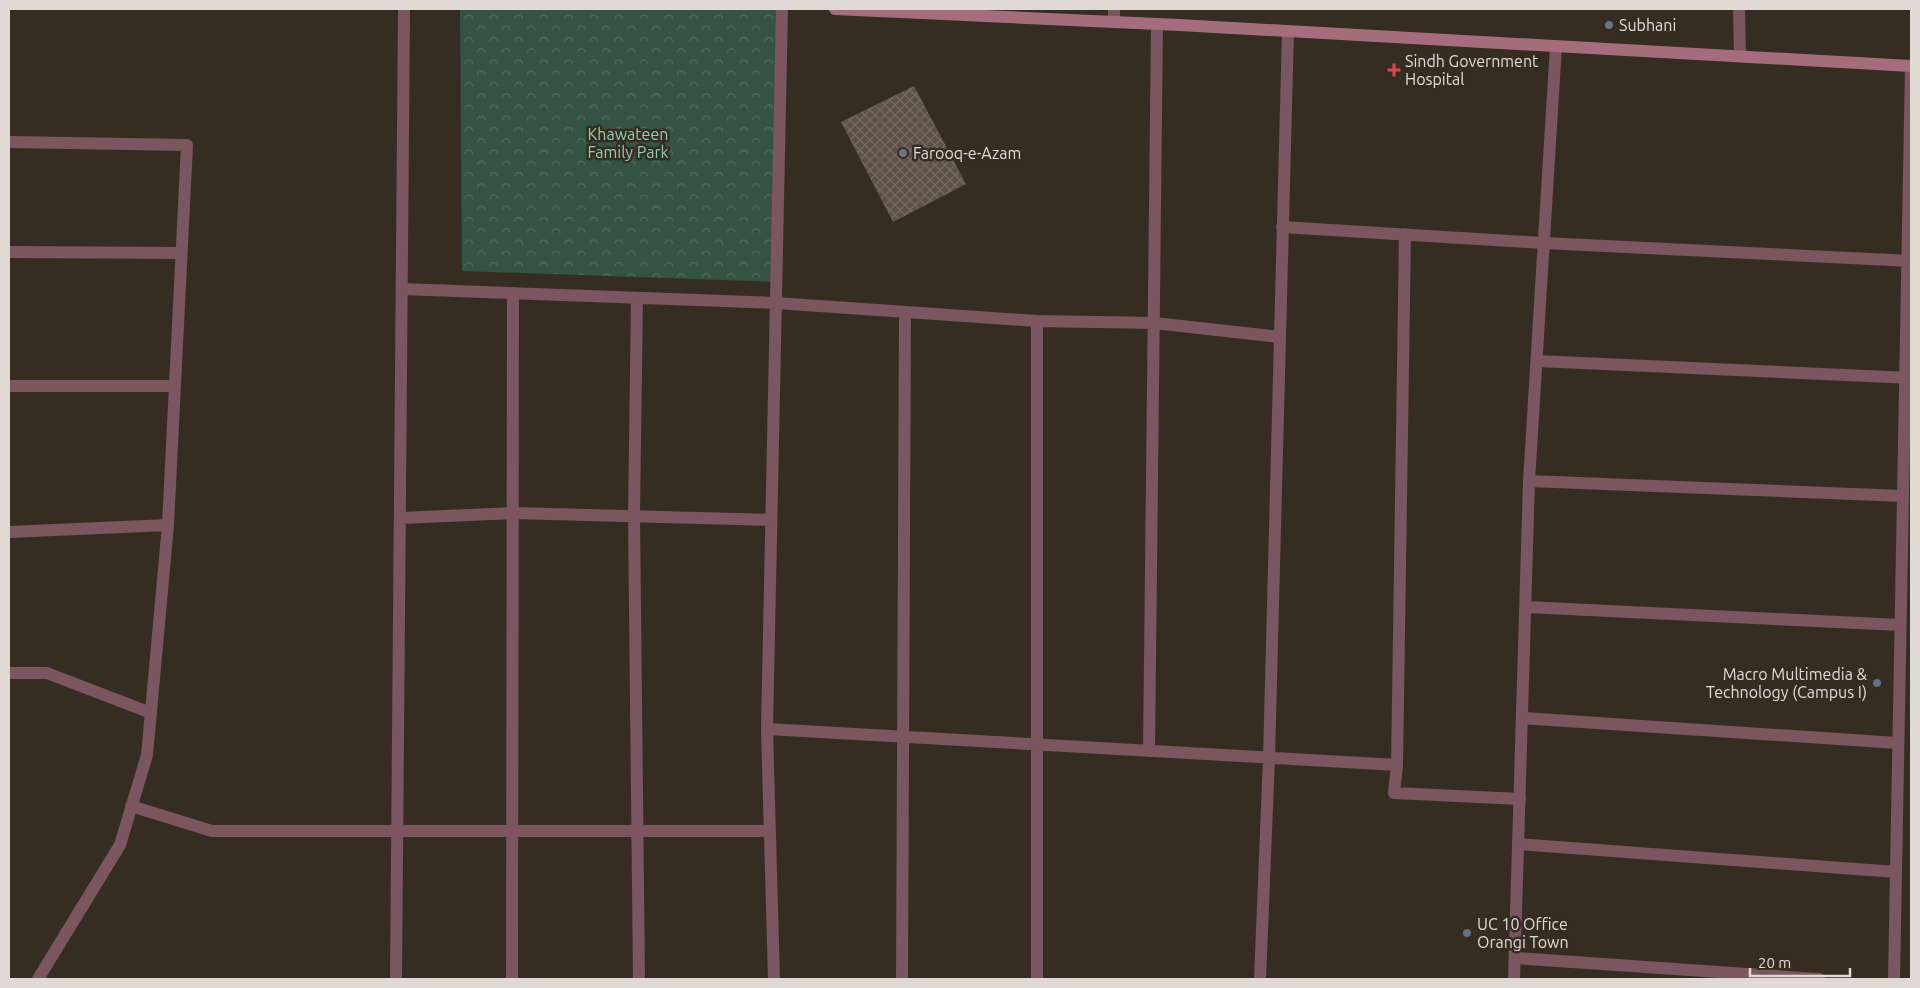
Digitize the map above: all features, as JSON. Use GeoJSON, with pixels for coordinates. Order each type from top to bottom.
{"type":"FeatureCollection","features":[{"type":"Feature","properties":{"kind":"main road"},"geometry":{"type":"LineString","coordinates":[[835,9],[1158,24],[1911,66]]}},
{"type":"Feature","properties":{"kind":"street"},"geometry":{"type":"LineString","coordinates":[[396,979],[404,9]]}},
{"type":"Feature","properties":{"kind":"street"},"geometry":{"type":"LineString","coordinates":[[774,979],[767,729],[782,9]]}},
{"type":"Feature","properties":{"kind":"street"},"geometry":{"type":"LineString","coordinates":[[1114,9],[1114,22]]}},
{"type":"Feature","properties":{"kind":"street"},"geometry":{"type":"LineString","coordinates":[[1739,9],[1740,56]]}},
{"type":"Feature","properties":{"kind":"street"},"geometry":{"type":"LineString","coordinates":[[1149,750],[1158,24]]}},
{"type":"Feature","properties":{"kind":"street"},"geometry":{"type":"LineString","coordinates":[[1260,979],[1269,758],[1288,31]]}},
{"type":"Feature","properties":{"kind":"street"},"geometry":{"type":"LineString","coordinates":[[1514,979],[1529,481],[1556,46]]}},
{"type":"Feature","properties":{"kind":"street"},"geometry":{"type":"LineString","coordinates":[[1894,979],[1900,625],[1906,594],[1903,496],[1908,378],[1911,66]]}},
{"type":"Feature","properties":{"kind":"street"},"geometry":{"type":"LineString","coordinates":[[9,142],[187,145],[168,525],[147,755],[120,845],[38,979]]}},
{"type":"Feature","properties":{"kind":"street"},"geometry":{"type":"LineString","coordinates":[[1282,227],[1544,243],[1909,261]]}},
{"type":"Feature","properties":{"kind":"street"},"geometry":{"type":"LineString","coordinates":[[1404,234],[1396,765],[1394,792],[1520,799]]}},
{"type":"Feature","properties":{"kind":"street"},"geometry":{"type":"LineString","coordinates":[[9,252],[181,254]]}},
{"type":"Feature","properties":{"kind":"street"},"geometry":{"type":"LineString","coordinates":[[402,289],[776,303],[1037,321],[1154,323],[1280,337]]}},
{"type":"Feature","properties":{"kind":"street"},"geometry":{"type":"LineString","coordinates":[[512,979],[513,293]]}},
{"type":"Feature","properties":{"kind":"street"},"geometry":{"type":"LineString","coordinates":[[637,298],[634,515],[638,979]]}},
{"type":"Feature","properties":{"kind":"street"},"geometry":{"type":"LineString","coordinates":[[902,979],[906,312]]}},
{"type":"Feature","properties":{"kind":"street"},"geometry":{"type":"LineString","coordinates":[[1037,321],[1037,979]]}},
{"type":"Feature","properties":{"kind":"street"},"geometry":{"type":"LineString","coordinates":[[1537,361],[1908,378]]}},
{"type":"Feature","properties":{"kind":"street"},"geometry":{"type":"LineString","coordinates":[[9,386],[175,386]]}},
{"type":"Feature","properties":{"kind":"street"},"geometry":{"type":"LineString","coordinates":[[1529,481],[1903,496]]}},
{"type":"Feature","properties":{"kind":"street"},"geometry":{"type":"LineString","coordinates":[[400,518],[512,513],[772,520]]}},
{"type":"Feature","properties":{"kind":"street"},"geometry":{"type":"LineString","coordinates":[[9,532],[168,525]]}},
{"type":"Feature","properties":{"kind":"street"},"geometry":{"type":"LineString","coordinates":[[1526,607],[1900,625]]}},
{"type":"Feature","properties":{"kind":"street"},"geometry":{"type":"LineString","coordinates":[[9,673],[47,673],[151,713]]}},
{"type":"Feature","properties":{"kind":"street"},"geometry":{"type":"LineString","coordinates":[[1522,718],[1898,743]]}},
{"type":"Feature","properties":{"kind":"street"},"geometry":{"type":"LineString","coordinates":[[767,729],[1396,765]]}},
{"type":"Feature","properties":{"kind":"street"},"geometry":{"type":"LineString","coordinates":[[131,806],[212,831],[770,831]]}},
{"type":"Feature","properties":{"kind":"street"},"geometry":{"type":"LineString","coordinates":[[1518,844],[1896,872]]}},
{"type":"Feature","properties":{"kind":"street"},"geometry":{"type":"LineString","coordinates":[[1515,958],[1819,979]]}},
{"type":"Feature","properties":{"kind":"green space","name":"Khawateen Family Park"},"geometry":{"type":"Polygon","coordinates":[[[460,9],[782,9],[776,282],[462,271],[460,9]]]}},
{"type":"Feature","properties":{"kind":"building","name":"Farooq-e-Azam"},"geometry":{"type":"Polygon","coordinates":[[[914,86],[966,184],[893,222],[841,122],[914,86]]]}},
{"type":"Feature","properties":{"kind":"place","name":"Subhani"},"geometry":{"type":"Point","coordinates":[1609,25]}},
{"type":"Feature","properties":{"kind":"place","name":"Sindh Government Hospital"},"geometry":{"type":"Point","coordinates":[1394,70]}},
{"type":"Feature","properties":{"kind":"place","name":"Farooq-e-Azam"},"geometry":{"type":"Point","coordinates":[903,153]}},
{"type":"Feature","properties":{"kind":"place","name":"Macro Multimedia & Technology (Campus I)"},"geometry":{"type":"Point","coordinates":[1877,683]}},
{"type":"Feature","properties":{"kind":"place","name":"UC 10 Office Orangi Town"},"geometry":{"type":"Point","coordinates":[1467,933]}}]}
